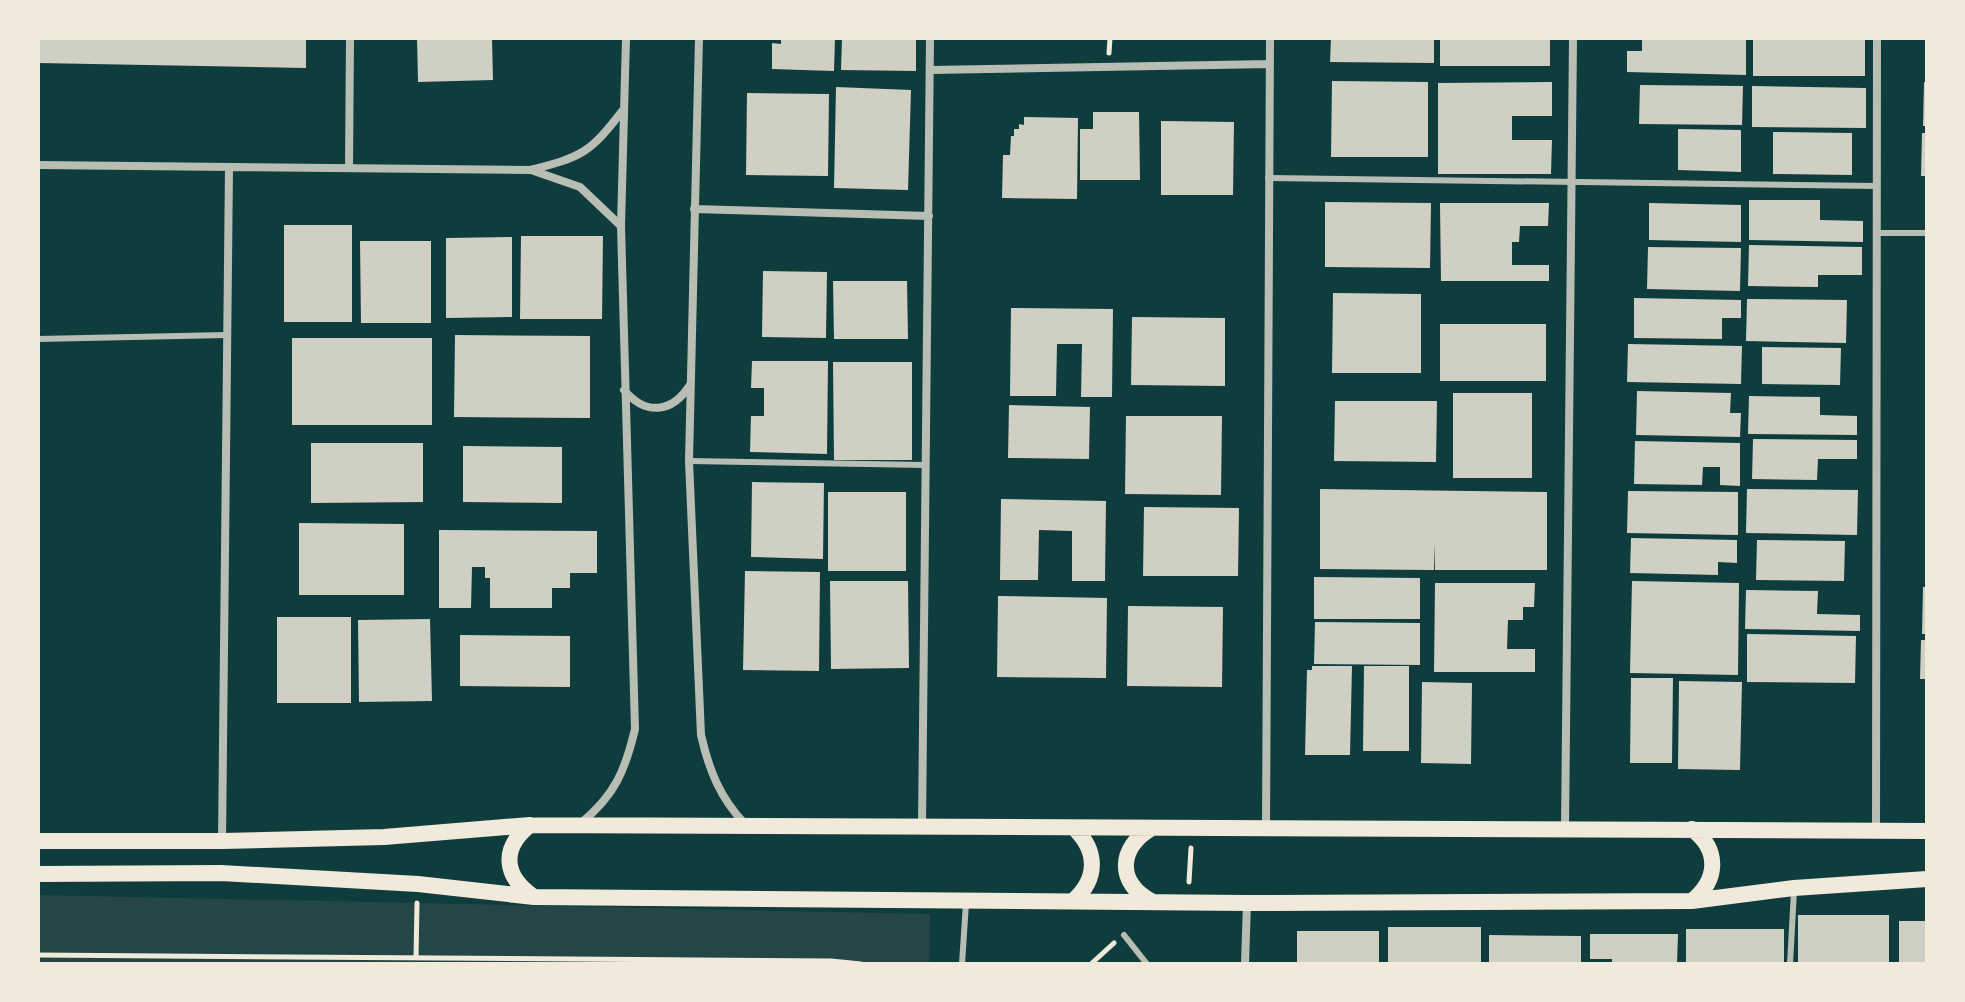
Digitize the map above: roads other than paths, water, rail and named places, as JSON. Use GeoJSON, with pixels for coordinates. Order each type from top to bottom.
{"type":"FeatureCollection","features":[{"type":"Feature","properties":{"kind":"main road"},"geometry":{"type":"LineString","coordinates":[[38,841],[384,837],[530,825],[1927,831]]}},
{"type":"Feature","properties":{"kind":"main road"},"geometry":{"type":"LineString","coordinates":[[530,825],[519,834],[511,847],[509,862],[513,877],[521,889],[534,897]]}},
{"type":"Feature","properties":{"kind":"main road"},"geometry":{"type":"LineString","coordinates":[[1153,827],[1133,842],[1128,849],[1125,866],[1129,883],[1140,896],[1155,903]]}},
{"type":"Feature","properties":{"kind":"main road"},"geometry":{"type":"LineString","coordinates":[[1073,901],[1084,892],[1091,879],[1093,865],[1091,850],[1074,828]]}},
{"type":"Feature","properties":{"kind":"main road"},"geometry":{"type":"LineString","coordinates":[[1692,829],[1710,849],[1714,864],[1704,891],[1692,901]]}},
{"type":"Feature","properties":{"kind":"main road"},"geometry":{"type":"LineString","coordinates":[[38,874],[221,873],[418,884],[534,897],[1155,903],[1692,901],[1794,888],[1927,879]]}},
{"type":"Feature","properties":{"kind":"street"},"geometry":{"type":"LineString","coordinates":[[349,168],[350,38]]}},
{"type":"Feature","properties":{"kind":"street"},"geometry":{"type":"LineString","coordinates":[[578,825],[598,808],[616,786],[628,758],[635,729],[623,389],[621,226],[626,38]]}},
{"type":"Feature","properties":{"kind":"street"},"geometry":{"type":"LineString","coordinates":[[699,38],[689,461],[701,735],[708,766],[719,792],[746,825]]}},
{"type":"Feature","properties":{"kind":"street"},"geometry":{"type":"LineString","coordinates":[[922,826],[930,38]]}},
{"type":"Feature","properties":{"kind":"street"},"geometry":{"type":"LineString","coordinates":[[1266,828],[1270,38]]}},
{"type":"Feature","properties":{"kind":"street"},"geometry":{"type":"LineString","coordinates":[[1565,831],[1573,38]]}},
{"type":"Feature","properties":{"kind":"street"},"geometry":{"type":"LineString","coordinates":[[1876,832],[1877,38]]}},
{"type":"Feature","properties":{"kind":"street"},"geometry":{"type":"LineString","coordinates":[[930,70],[1270,64]]}},
{"type":"Feature","properties":{"kind":"street"},"geometry":{"type":"LineString","coordinates":[[38,165],[530,170],[577,156],[599,142],[623,110]]}},
{"type":"Feature","properties":{"kind":"street"},"geometry":{"type":"LineString","coordinates":[[222,841],[229,167]]}},
{"type":"Feature","properties":{"kind":"street"},"geometry":{"type":"LineString","coordinates":[[530,170],[580,187],[621,226]]}},
{"type":"Feature","properties":{"kind":"street"},"geometry":{"type":"LineString","coordinates":[[694,209],[929,216]]}},
{"type":"Feature","properties":{"kind":"street"},"geometry":{"type":"LineString","coordinates":[[623,389],[632,400],[644,407],[658,408],[671,405],[683,397],[690,385]]}},
{"type":"Feature","properties":{"kind":"street"},"geometry":{"type":"LineString","coordinates":[[1245,964],[1247,903]]}},
{"type":"Feature","properties":{"kind":"lane"},"geometry":{"type":"LineString","coordinates":[[1268,178],[1877,186]]}},
{"type":"Feature","properties":{"kind":"lane"},"geometry":{"type":"LineString","coordinates":[[1876,233],[1927,233]]}},
{"type":"Feature","properties":{"kind":"lane"},"geometry":{"type":"LineString","coordinates":[[38,339],[226,335]]}},
{"type":"Feature","properties":{"kind":"lane"},"geometry":{"type":"LineString","coordinates":[[689,461],[926,465]]}},
{"type":"Feature","properties":{"kind":"lane"},"geometry":{"type":"LineString","coordinates":[[1790,964],[1794,888]]}},
{"type":"Feature","properties":{"kind":"lane"},"geometry":{"type":"LineString","coordinates":[[962,964],[966,899]]}},
{"type":"Feature","properties":{"kind":"lane"},"geometry":{"type":"LineString","coordinates":[[1124,935],[1147,964]]}}]}
